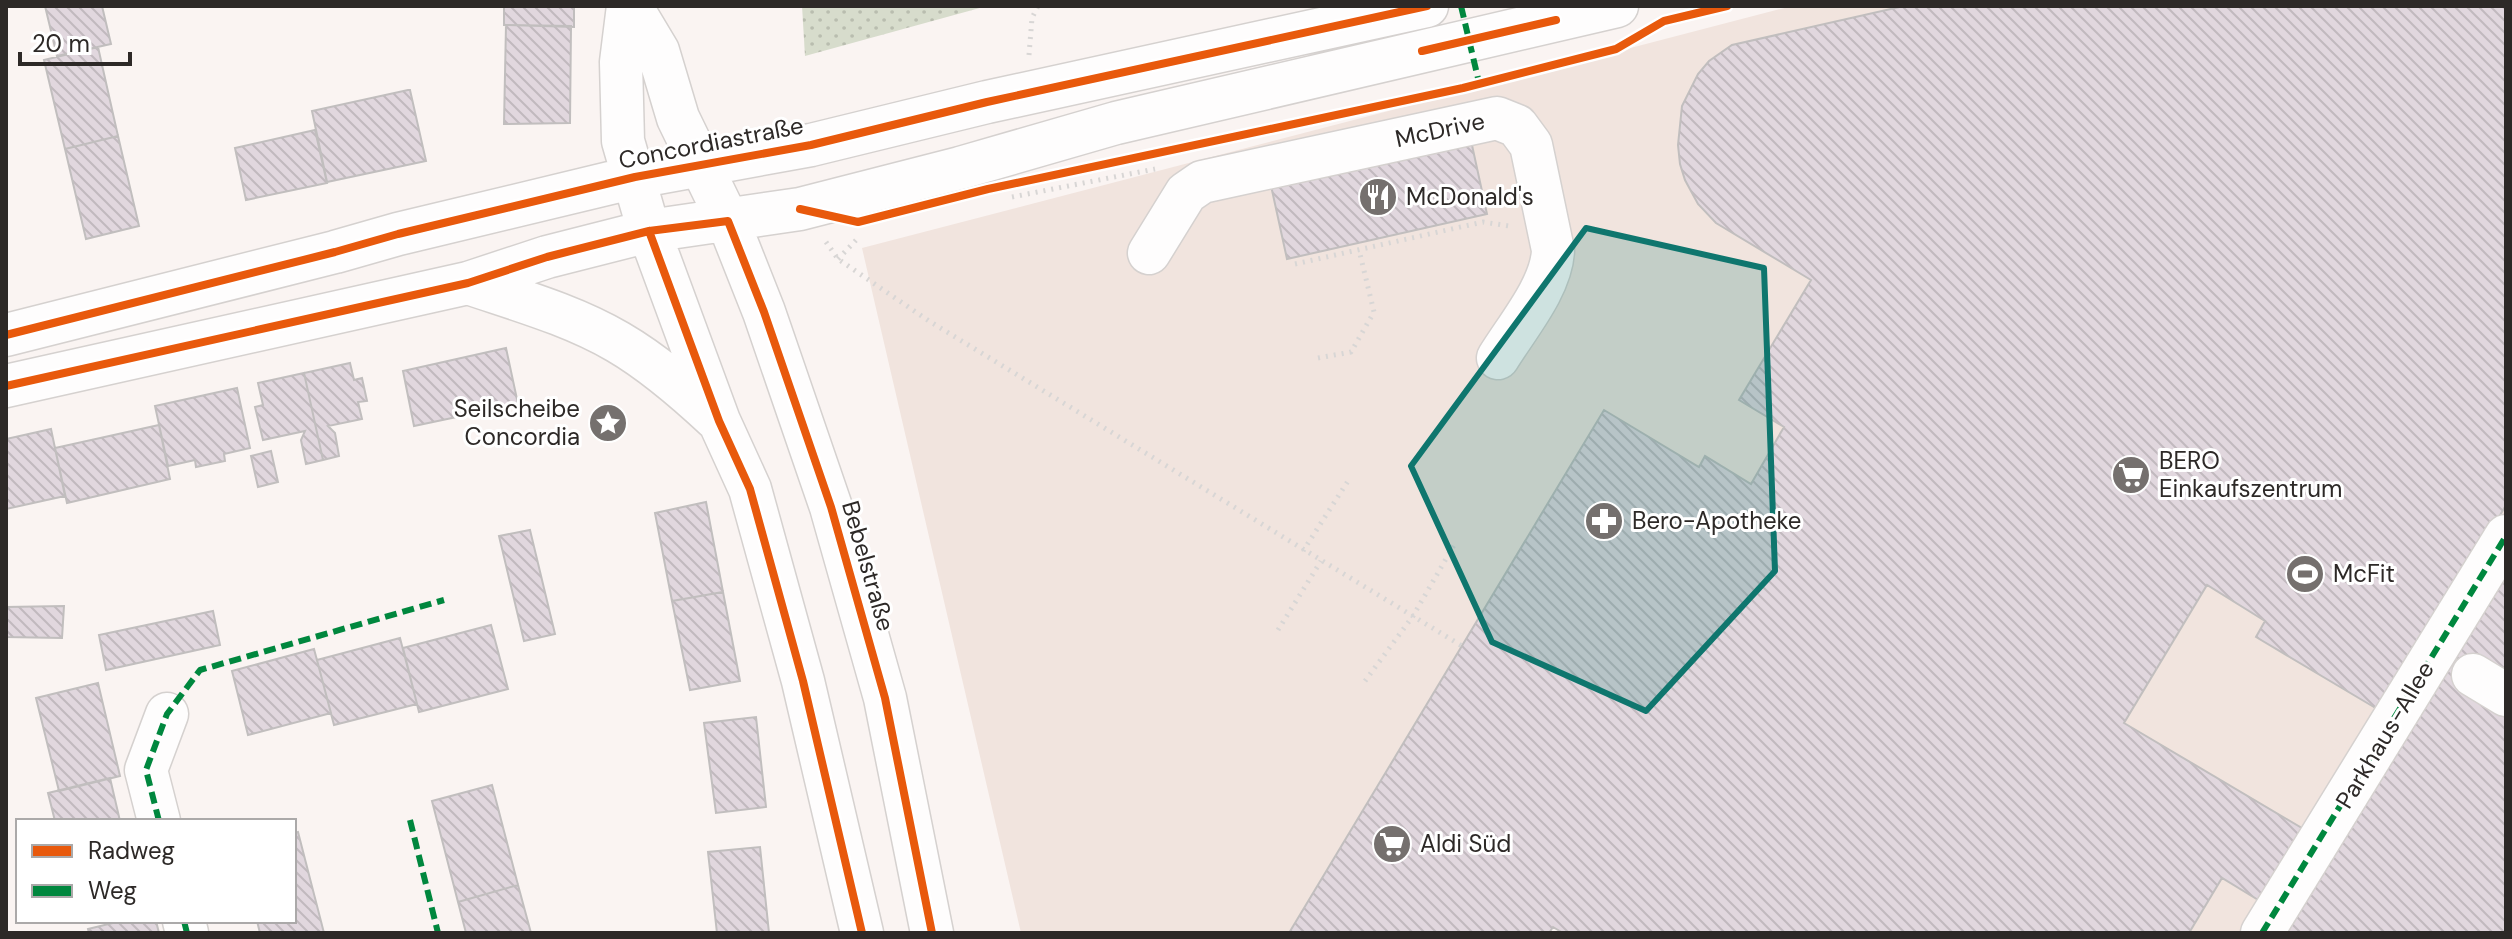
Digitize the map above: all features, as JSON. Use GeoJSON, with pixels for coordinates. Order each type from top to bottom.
{"type":"FeatureCollection","features":[{"type":"Feature","properties":{"kind":"street"},"geometry":{"type":"LineString","coordinates":[[629,6],[658,51],[678,118],[700,166]]}},
{"type":"Feature","properties":{"kind":"street"},"geometry":{"type":"LineString","coordinates":[[629,6],[621,62],[623,141],[635,177]]}},
{"type":"Feature","properties":{"kind":"street","name":"Concordiastraße"},"geometry":{"type":"LineString","coordinates":[[6,335],[398,234],[635,177],[811,145],[987,102],[1427,6]]}},
{"type":"Feature","properties":{"kind":"street"},"geometry":{"type":"LineString","coordinates":[[6,386],[468,283],[547,257],[649,231],[800,209],[960,168],[1116,123],[1617,6]]}},
{"type":"Feature","properties":{"kind":"street","name":"McDrive"},"geometry":{"type":"LineString","coordinates":[[1149,253],[1186,193],[1202,182],[1497,118],[1517,126],[1531,145],[1553,250],[1552,265],[1545,282],[1498,358]]}},
{"type":"Feature","properties":{"kind":"street","name":"Concordiastraße"},"geometry":{"type":"LineString","coordinates":[[700,166],[728,221]]}},
{"type":"Feature","properties":{"kind":"street","name":"Concordiastraße"},"geometry":{"type":"LineString","coordinates":[[635,177],[649,231]]}},
{"type":"Feature","properties":{"kind":"street","name":"Bebelstraße"},"geometry":{"type":"LineString","coordinates":[[728,221],[764,312],[831,507],[885,698],[932,933]]}},
{"type":"Feature","properties":{"kind":"street"},"geometry":{"type":"LineString","coordinates":[[649,231],[719,421],[744,473],[754,504],[803,681],[862,933]]}},
{"type":"Feature","properties":{"kind":"street"},"geometry":{"type":"LineString","coordinates":[[468,283],[542,308],[621,343],[685,390],[719,421]]}},
{"type":"Feature","properties":{"kind":"street","name":"Parkhaus-Allee"},"geometry":{"type":"LineString","coordinates":[[2262,933],[2506,536]]}},
{"type":"Feature","properties":{"kind":"street"},"geometry":{"type":"LineString","coordinates":[[158,819],[146,770],[167,714]]}},
{"type":"Feature","properties":{"kind":"path"},"geometry":{"type":"LineString","coordinates":[[800,209],[838,259],[929,321],[1462,646]]}},
{"type":"Feature","properties":{"kind":"path"},"geometry":{"type":"LineString","coordinates":[[1295,264],[1483,222],[1530,229],[1547,225]]}},
{"type":"Feature","properties":{"kind":"path"},"geometry":{"type":"LineString","coordinates":[[1318,358],[1351,352],[1374,312],[1359,250]]}},
{"type":"Feature","properties":{"kind":"path"},"geometry":{"type":"LineString","coordinates":[[1303,551],[1348,481]]}},
{"type":"Feature","properties":{"kind":"path"},"geometry":{"type":"LineString","coordinates":[[1365,681],[1413,616],[1454,545]]}},
{"type":"Feature","properties":{"kind":"path"},"geometry":{"type":"LineString","coordinates":[[1278,630],[1321,561]]}},
{"type":"Feature","properties":{"kind":"highlighted area"},"geometry":{"type":"Polygon","coordinates":[[[1586,228],[1764,268],[1775,571],[1646,711],[1492,642],[1411,466],[1586,228]]]}},
{"type":"Feature","properties":{"kind":"shaded area"},"geometry":{"type":"Polygon","coordinates":[[[1792,6],[1904,6],[1732,45],[1698,74],[1682,106],[1678,145],[1680,164],[1698,204],[1716,223],[1811,280],[1739,399],[1784,427],[1751,484],[1705,457],[1289,933],[1021,933],[862,248],[1792,6]]]}},
{"type":"Feature","properties":{"kind":"shaded area"},"geometry":{"type":"Polygon","coordinates":[[[2506,505],[2506,933],[2189,933],[2222,878],[2269,905],[2311,834],[2124,723],[2207,585],[2265,621],[2256,637],[2506,505]]]}},
{"type":"Feature","properties":{"kind":"green space"},"geometry":{"type":"Polygon","coordinates":[[[802,6],[987,6],[805,56],[802,6]]]}},
{"type":"Feature","properties":{"kind":"building"},"geometry":{"type":"Polygon","coordinates":[[[45,6],[102,6],[111,44],[57,56],[45,6]]]}},
{"type":"Feature","properties":{"kind":"building"},"geometry":{"type":"Polygon","coordinates":[[[504,6],[574,6],[574,27],[504,25],[504,6]]]}},
{"type":"Feature","properties":{"kind":"building","name":"BERO Einkaufszentrum"},"geometry":{"type":"Polygon","coordinates":[[[1904,6],[2506,6],[2506,505],[2384,713],[2256,637],[2265,621],[2207,585],[2124,723],[2312,834],[2268,906],[2222,878],[2189,933],[1563,933],[1553,927],[1549,933],[1289,933],[1604,410],[1699,467],[1705,456],[1751,484],[1784,427],[1739,400],[1811,280],[1716,223],[1698,204],[1680,164],[1678,145],[1682,106],[1698,74],[1709,61],[1732,45],[1904,6]]]}},
{"type":"Feature","properties":{"kind":"building"},"geometry":{"type":"Polygon","coordinates":[[[506,25],[571,26],[570,123],[504,124],[506,25]]]}},
{"type":"Feature","properties":{"kind":"building"},"geometry":{"type":"Polygon","coordinates":[[[98,47],[118,136],[65,149],[44,60],[98,47]]]}},
{"type":"Feature","properties":{"kind":"building"},"geometry":{"type":"Polygon","coordinates":[[[410,90],[426,161],[327,182],[312,111],[410,90]]]}},
{"type":"Feature","properties":{"kind":"building"},"geometry":{"type":"Polygon","coordinates":[[[315,130],[327,183],[246,200],[235,148],[315,130]]]}},
{"type":"Feature","properties":{"kind":"building"},"geometry":{"type":"Polygon","coordinates":[[[118,136],[139,226],[86,239],[65,149],[118,136]]]}},
{"type":"Feature","properties":{"kind":"building","name":"McDonald's"},"geometry":{"type":"Polygon","coordinates":[[[1470,136],[1487,214],[1287,259],[1270,181],[1470,136]]]}},
{"type":"Feature","properties":{"kind":"building"},"geometry":{"type":"Polygon","coordinates":[[[506,348],[518,404],[414,426],[403,371],[506,348]]]}},
{"type":"Feature","properties":{"kind":"building"},"geometry":{"type":"Polygon","coordinates":[[[350,363],[354,380],[362,378],[367,401],[358,402],[362,419],[328,426],[335,433],[339,456],[323,460],[304,373],[350,363]]]}},
{"type":"Feature","properties":{"kind":"building"},"geometry":{"type":"Polygon","coordinates":[[[304,373],[323,460],[306,464],[301,440],[305,431],[263,440],[255,407],[263,405],[258,383],[304,373]]]}},
{"type":"Feature","properties":{"kind":"building"},"geometry":{"type":"Polygon","coordinates":[[[237,388],[250,448],[224,454],[225,461],[196,467],[195,460],[168,466],[155,406],[237,388]]]}},
{"type":"Feature","properties":{"kind":"building"},"geometry":{"type":"Polygon","coordinates":[[[159,425],[170,479],[67,503],[55,448],[159,425]]]}},
{"type":"Feature","properties":{"kind":"building"},"geometry":{"type":"Polygon","coordinates":[[[51,429],[65,496],[6,509],[6,439],[51,429]]]}},
{"type":"Feature","properties":{"kind":"building"},"geometry":{"type":"Polygon","coordinates":[[[271,451],[278,482],[258,487],[251,456],[271,451]]]}},
{"type":"Feature","properties":{"kind":"building"},"geometry":{"type":"Polygon","coordinates":[[[706,502],[723,592],[672,601],[655,513],[706,502]]]}},
{"type":"Feature","properties":{"kind":"building"},"geometry":{"type":"Polygon","coordinates":[[[530,530],[555,634],[524,641],[499,536],[530,530]]]}},
{"type":"Feature","properties":{"kind":"building"},"geometry":{"type":"Polygon","coordinates":[[[2506,564],[2506,933],[2283,933],[2506,564]]]}},
{"type":"Feature","properties":{"kind":"building"},"geometry":{"type":"Polygon","coordinates":[[[723,592],[740,681],[690,690],[672,601],[723,592]]]}},
{"type":"Feature","properties":{"kind":"building"},"geometry":{"type":"Polygon","coordinates":[[[64,606],[62,638],[6,637],[6,607],[64,606]]]}},
{"type":"Feature","properties":{"kind":"building"},"geometry":{"type":"Polygon","coordinates":[[[213,611],[220,645],[106,670],[99,635],[213,611]]]}},
{"type":"Feature","properties":{"kind":"building"},"geometry":{"type":"Polygon","coordinates":[[[491,625],[508,689],[419,712],[403,648],[491,625]]]}},
{"type":"Feature","properties":{"kind":"building"},"geometry":{"type":"Polygon","coordinates":[[[400,638],[417,704],[334,725],[317,660],[400,638]]]}},
{"type":"Feature","properties":{"kind":"building"},"geometry":{"type":"Polygon","coordinates":[[[314,649],[331,713],[248,735],[232,671],[314,649]]]}},
{"type":"Feature","properties":{"kind":"building"},"geometry":{"type":"Polygon","coordinates":[[[98,683],[120,776],[59,791],[36,698],[98,683]]]}},
{"type":"Feature","properties":{"kind":"building"},"geometry":{"type":"Polygon","coordinates":[[[756,717],[766,807],[716,813],[704,723],[756,717]]]}},
{"type":"Feature","properties":{"kind":"building"},"geometry":{"type":"Polygon","coordinates":[[[110,778],[120,819],[54,819],[48,793],[110,778]]]}},
{"type":"Feature","properties":{"kind":"building"},"geometry":{"type":"Polygon","coordinates":[[[492,785],[518,885],[458,902],[432,801],[492,785]]]}},
{"type":"Feature","properties":{"kind":"building"},"geometry":{"type":"Polygon","coordinates":[[[296,832],[324,933],[260,933],[258,923],[296,923],[296,832]]]}},
{"type":"Feature","properties":{"kind":"building"},"geometry":{"type":"Polygon","coordinates":[[[760,847],[769,933],[717,933],[708,852],[760,847]]]}},
{"type":"Feature","properties":{"kind":"building"},"geometry":{"type":"Polygon","coordinates":[[[518,885],[531,933],[466,933],[458,902],[518,885]]]}},
{"type":"Feature","properties":{"kind":"building"},"geometry":{"type":"Polygon","coordinates":[[[113,923],[156,923],[159,933],[89,933],[88,929],[113,923]]]}},
{"type":"Feature","properties":{"kind":"marked path"},"geometry":{"type":"LineString","coordinates":[[1461,6],[1481,91]]}},
{"type":"Feature","properties":{"kind":"marked path"},"geometry":{"type":"LineString","coordinates":[[2262,933],[2506,536]]}},
{"type":"Feature","properties":{"kind":"marked path"},"geometry":{"type":"LineString","coordinates":[[158,819],[146,770],[167,714],[200,670],[444,600]]}},
{"type":"Feature","properties":{"kind":"marked path"},"geometry":{"type":"LineString","coordinates":[[410,820],[438,933]]}},
{"type":"Feature","properties":{"kind":"marked path"},"geometry":{"type":"LineString","coordinates":[[184,923],[187,933]]}},
{"type":"Feature","properties":{"kind":"cycle path"},"geometry":{"type":"LineString","coordinates":[[6,335],[398,234],[635,177],[811,145],[987,102],[1427,6]]}},
{"type":"Feature","properties":{"kind":"cycle path"},"geometry":{"type":"LineString","coordinates":[[800,209],[858,222],[988,189],[1463,88],[1616,49],[1664,21],[1727,6]]}},
{"type":"Feature","properties":{"kind":"cycle path"},"geometry":{"type":"LineString","coordinates":[[1422,51],[1556,20]]}},
{"type":"Feature","properties":{"kind":"cycle path"},"geometry":{"type":"LineString","coordinates":[[6,386],[468,283],[547,257],[649,231],[728,221],[764,312],[831,507],[885,698],[932,933]]}},
{"type":"Feature","properties":{"kind":"cycle path"},"geometry":{"type":"LineString","coordinates":[[649,231],[719,421],[750,489],[803,681],[862,933]]}},
{"type":"Feature","properties":{"kind":"place","name":"McDonald's"},"geometry":{"type":"Point","coordinates":[1378,197]}},
{"type":"Feature","properties":{"kind":"place","name":"Seilscheibe Concordia"},"geometry":{"type":"Point","coordinates":[608,423]}},
{"type":"Feature","properties":{"kind":"place","name":"BERO Einkaufszentrum"},"geometry":{"type":"Point","coordinates":[2131,475]}},
{"type":"Feature","properties":{"kind":"place","name":"Bero-Apotheke"},"geometry":{"type":"Point","coordinates":[1604,521]}},
{"type":"Feature","properties":{"kind":"place","name":"McFit"},"geometry":{"type":"Point","coordinates":[2305,574]}},
{"type":"Feature","properties":{"kind":"place","name":"Aldi Süd"},"geometry":{"type":"Point","coordinates":[1392,844]}}]}
